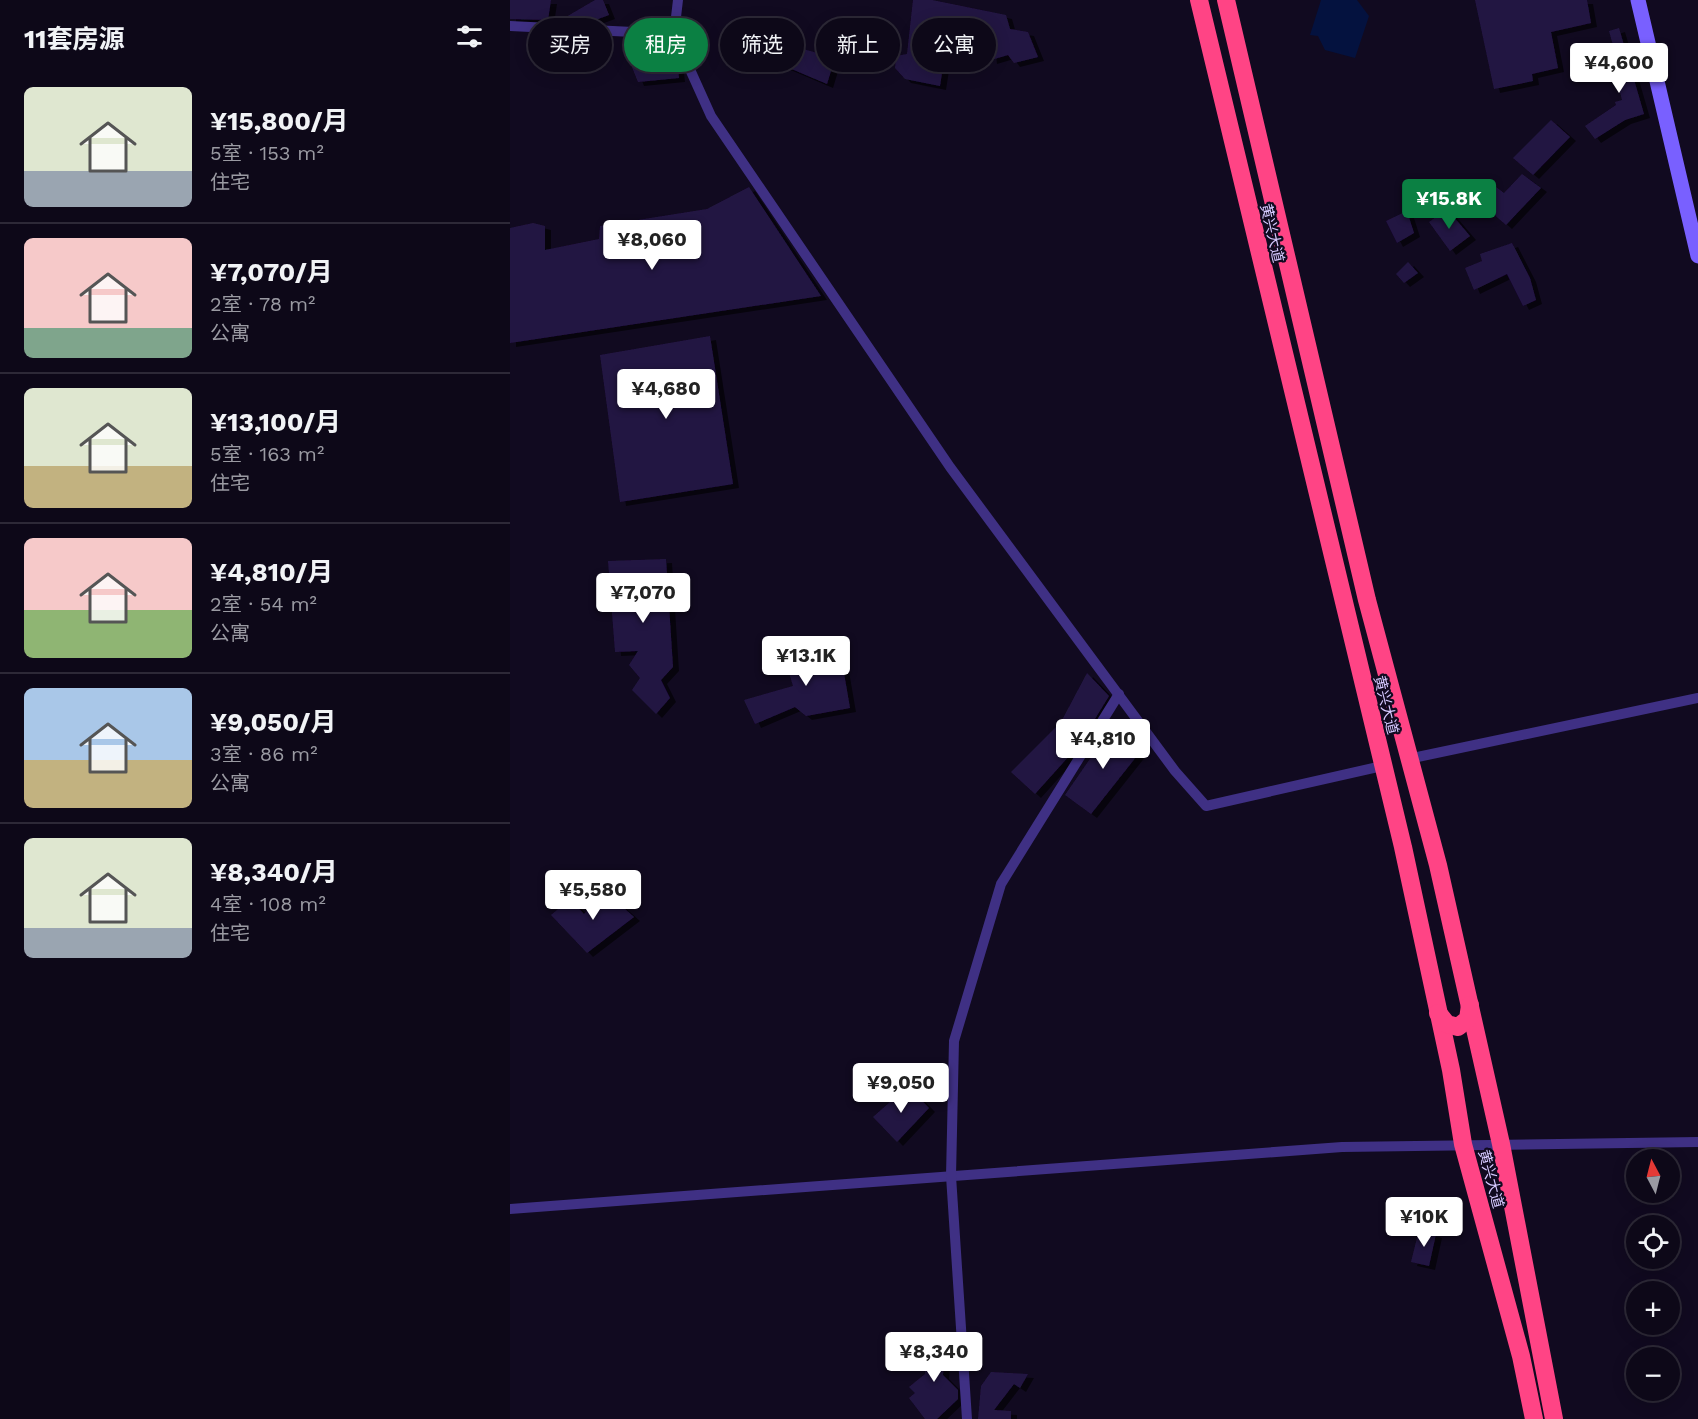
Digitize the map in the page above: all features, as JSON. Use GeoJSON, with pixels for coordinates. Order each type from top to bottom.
{"type":"FeatureCollection","features":[{"type":"Feature","properties":{"kind":"highway","name":"黄兴大道"},"geometry":{"type":"LineString","coordinates":[[1199,0],[1403,848],[1463,1144],[1521,1356],[1534,1419]]}},
{"type":"Feature","properties":{"kind":"highway","name":"黄兴大道"},"geometry":{"type":"LineString","coordinates":[[1226,0],[1367,600],[1438,865],[1500,1144],[1554,1419]]}},
{"type":"Feature","properties":{"kind":"highway"},"geometry":{"type":"LineString","coordinates":[[1438,1013],[1447,1024],[1458,1027],[1468,1019],[1470,1005]]}},
{"type":"Feature","properties":{"kind":"street"},"geometry":{"type":"LineString","coordinates":[[676,18],[678,0]]}},
{"type":"Feature","properties":{"kind":"street"},"geometry":{"type":"LineString","coordinates":[[1638,0],[1698,256]]}},
{"type":"Feature","properties":{"kind":"street"},"geometry":{"type":"LineString","coordinates":[[510,26],[624,32]]}},
{"type":"Feature","properties":{"kind":"street"},"geometry":{"type":"LineString","coordinates":[[691,72],[711,116],[950,467],[1175,771],[1206,806],[1382,766]]}},
{"type":"Feature","properties":{"kind":"street"},"geometry":{"type":"LineString","coordinates":[[967,1419],[951,1176],[954,1041],[1002,884],[1119,694]]}},
{"type":"Feature","properties":{"kind":"street"},"geometry":{"type":"LineString","coordinates":[[1408,759],[1698,698]]}},
{"type":"Feature","properties":{"kind":"street"},"geometry":{"type":"LineString","coordinates":[[510,1209],[1342,1147],[1698,1142]]}},
{"type":"Feature","properties":{"kind":"shaded area"},"geometry":{"type":"Polygon","coordinates":[[[1321,0],[1357,0],[1369,16],[1355,58],[1325,50],[1318,36],[1310,35],[1321,0]]]}},
{"type":"Feature","properties":{"kind":"building"},"geometry":{"type":"Polygon","coordinates":[[[510,0],[551,0],[548,18],[510,19],[510,0]]]}},
{"type":"Feature","properties":{"kind":"building"},"geometry":{"type":"Polygon","coordinates":[[[595,0],[603,0],[609,15],[601,18],[566,17],[595,0]]]}},
{"type":"Feature","properties":{"kind":"building"},"geometry":{"type":"Polygon","coordinates":[[[913,0],[932,0],[1006,15],[1010,29],[1028,32],[1038,57],[1014,63],[1008,55],[996,59],[996,18],[912,18],[912,72],[942,72],[940,86],[905,79],[899,72],[900,55],[907,54],[913,0]]]}},
{"type":"Feature","properties":{"kind":"building"},"geometry":{"type":"Polygon","coordinates":[[[1475,0],[1587,0],[1591,23],[1551,32],[1558,68],[1532,74],[1533,81],[1494,89],[1475,0]]]}},
{"type":"Feature","properties":{"kind":"building"},"geometry":{"type":"Polygon","coordinates":[[[1619,28],[1644,114],[1625,120],[1595,139],[1585,126],[1616,105],[1615,102],[1622,100],[1616,76],[1621,74],[1609,31],[1619,28]]]}},
{"type":"Feature","properties":{"kind":"building"},"geometry":{"type":"Polygon","coordinates":[[[804,49],[816,53],[816,72],[831,72],[827,84],[799,72],[804,72],[804,49]]]}},
{"type":"Feature","properties":{"kind":"building"},"geometry":{"type":"Polygon","coordinates":[[[634,72],[678,72],[679,78],[638,82],[634,72]]]}},
{"type":"Feature","properties":{"kind":"building"},"geometry":{"type":"Polygon","coordinates":[[[1551,120],[1570,137],[1533,175],[1513,158],[1551,120]]]}},
{"type":"Feature","properties":{"kind":"building"},"geometry":{"type":"Polygon","coordinates":[[[1522,174],[1541,188],[1506,225],[1482,204],[1496,187],[1504,193],[1522,174]]]}},
{"type":"Feature","properties":{"kind":"building"},"geometry":{"type":"Polygon","coordinates":[[[749,187],[821,296],[510,343],[510,228],[533,223],[545,226],[545,250],[599,239],[600,226],[707,209],[749,187]]]}},
{"type":"Feature","properties":{"kind":"building"},"geometry":{"type":"Polygon","coordinates":[[[1447,209],[1470,236],[1450,251],[1429,222],[1447,209]]]}},
{"type":"Feature","properties":{"kind":"building"},"geometry":{"type":"Polygon","coordinates":[[[1407,211],[1414,233],[1397,243],[1386,221],[1407,211]]]}},
{"type":"Feature","properties":{"kind":"building"},"geometry":{"type":"Polygon","coordinates":[[[1512,243],[1530,278],[1536,300],[1523,306],[1507,274],[1474,290],[1465,268],[1482,261],[1480,254],[1512,243]]]}},
{"type":"Feature","properties":{"kind":"building"},"geometry":{"type":"Polygon","coordinates":[[[1408,262],[1418,273],[1404,283],[1396,274],[1408,262]]]}},
{"type":"Feature","properties":{"kind":"building"},"geometry":{"type":"Polygon","coordinates":[[[710,336],[733,484],[620,502],[600,355],[710,336]]]}},
{"type":"Feature","properties":{"kind":"building"},"geometry":{"type":"Polygon","coordinates":[[[666,559],[673,667],[661,680],[670,698],[656,714],[632,690],[640,678],[629,665],[638,651],[615,652],[608,561],[666,559]]]}},
{"type":"Feature","properties":{"kind":"building"},"geometry":{"type":"Polygon","coordinates":[[[840,650],[850,708],[806,716],[795,707],[755,724],[744,700],[793,686],[783,653],[840,650]]]}},
{"type":"Feature","properties":{"kind":"building"},"geometry":{"type":"Polygon","coordinates":[[[1087,673],[1109,696],[1079,745],[1035,794],[1011,772],[1061,722],[1087,673]]]}},
{"type":"Feature","properties":{"kind":"building"},"geometry":{"type":"Polygon","coordinates":[[[1114,724],[1140,752],[1091,814],[1065,795],[1114,724]]]}},
{"type":"Feature","properties":{"kind":"building"},"geometry":{"type":"Polygon","coordinates":[[[605,891],[634,917],[587,953],[551,915],[570,899],[584,914],[605,891]]]}},
{"type":"Feature","properties":{"kind":"building"},"geometry":{"type":"Polygon","coordinates":[[[908,1086],[929,1108],[897,1142],[873,1117],[908,1086]]]}},
{"type":"Feature","properties":{"kind":"building"},"geometry":{"type":"Polygon","coordinates":[[[1419,1230],[1436,1234],[1429,1266],[1411,1262],[1419,1230]]]}},
{"type":"Feature","properties":{"kind":"building"},"geometry":{"type":"Polygon","coordinates":[[[924,1338],[946,1338],[943,1375],[958,1390],[958,1399],[937,1419],[925,1419],[909,1398],[915,1393],[909,1387],[925,1374],[924,1338]]]}},
{"type":"Feature","properties":{"kind":"building"},"geometry":{"type":"Polygon","coordinates":[[[991,1372],[1028,1374],[1020,1388],[1014,1384],[994,1410],[1011,1411],[1011,1419],[978,1419],[981,1386],[991,1372]]]}}]}
